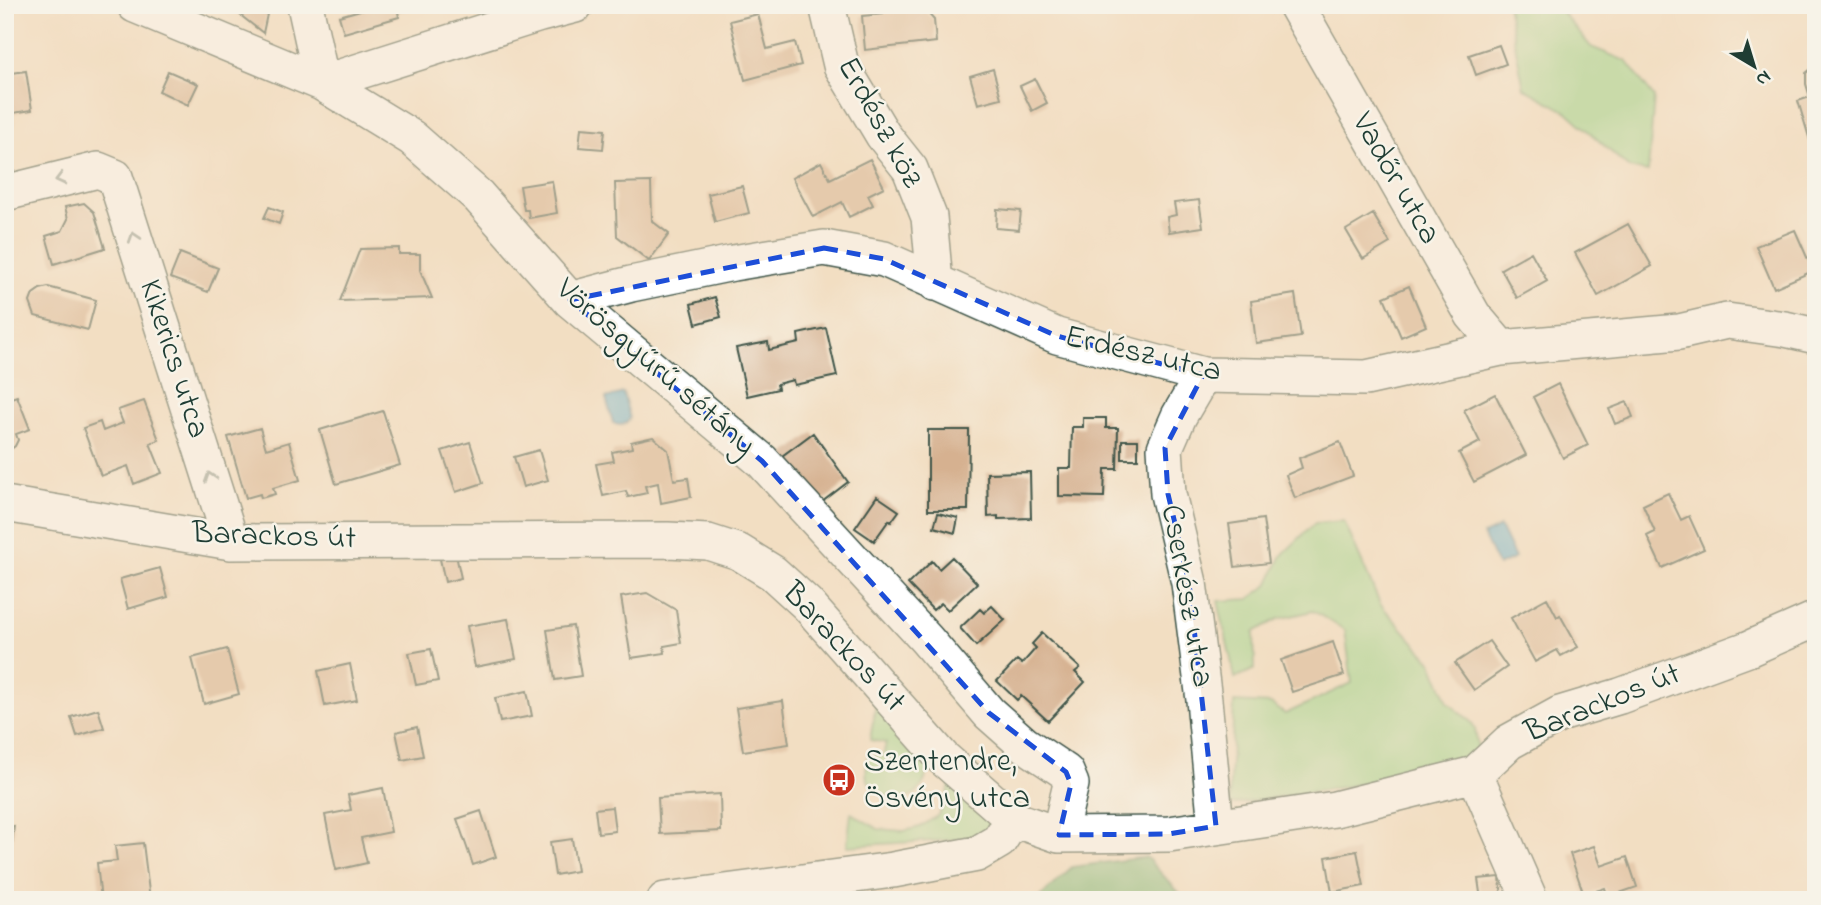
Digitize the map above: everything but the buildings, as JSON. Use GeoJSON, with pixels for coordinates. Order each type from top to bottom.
{"type":"FeatureCollection","features":[{"type":"Feature","properties":{"kind":"street","name":"Vörösgyűrű sétány"},"geometry":{"type":"LineString","coordinates":[[135,5],[322,83],[412,138],[478,196],[570,300],[762,461],[926,639],[989,713],[1024,744],[1066,772],[1071,784],[1059,835]]}},
{"type":"Feature","properties":{"kind":"street"},"geometry":{"type":"LineString","coordinates":[[305,5],[322,83],[575,5]]}},
{"type":"Feature","properties":{"kind":"street","name":"Erdész köz"},"geometry":{"type":"LineString","coordinates":[[827,5],[841,65],[883,135],[910,169],[915,181],[929,217],[936,283]]}},
{"type":"Feature","properties":{"kind":"street","name":"Vadőr utca"},"geometry":{"type":"LineString","coordinates":[[1296,5],[1473,315],[1501,348]]}},
{"type":"Feature","properties":{"kind":"street","name":"Kikerics utca"},"geometry":{"type":"LineString","coordinates":[[5,193],[98,170],[115,177],[231,542]]}},
{"type":"Feature","properties":{"kind":"street","name":"Erdész utca"},"geometry":{"type":"LineString","coordinates":[[570,300],[733,263],[824,248],[884,259],[1057,336],[1203,375],[1366,377],[1501,348],[1679,332],[1727,321],[1784,329],[1816,337]]}},
{"type":"Feature","properties":{"kind":"street","name":"Cserkész utca"},"geometry":{"type":"LineString","coordinates":[[1203,375],[1179,416],[1165,448],[1168,494],[1189,583],[1216,826]]}},
{"type":"Feature","properties":{"kind":"street","name":"Barackos út"},"geometry":{"type":"LineString","coordinates":[[5,504],[231,542],[708,542],[739,552],[773,573],[807,604],[943,758],[1013,819],[1059,835],[1169,834],[1335,809],[1475,774],[1509,742],[1560,714],[1620,696],[1748,649],[1816,619]]}},
{"type":"Feature","properties":{"kind":"street"},"geometry":{"type":"LineString","coordinates":[[1475,774],[1530,900]]}},
{"type":"Feature","properties":{"kind":"street"},"geometry":{"type":"LineString","coordinates":[[664,900],[895,885],[977,854],[999,841],[1013,819]]}},
{"type":"Feature","properties":{"kind":"highlighted area"},"geometry":{"type":"Polygon","coordinates":[[[824,248],[884,259],[1057,336],[1203,375],[1165,448],[1168,494],[1189,583],[1216,826],[1169,834],[1059,835],[1071,784],[1066,772],[989,713],[762,461],[570,300],[824,248]]]}},
{"type":"Feature","properties":{"kind":"green space"},"geometry":{"type":"Polygon","coordinates":[[[1507,5],[1556,5],[1591,47],[1626,61],[1654,97],[1648,172],[1629,168],[1567,112],[1524,88],[1507,5]]]}},
{"type":"Feature","properties":{"kind":"green space"},"geometry":{"type":"Polygon","coordinates":[[[1344,521],[1380,604],[1432,662],[1448,702],[1470,721],[1475,729],[1478,749],[1455,769],[1229,805],[1234,702],[1271,704],[1285,714],[1352,683],[1345,630],[1313,611],[1278,619],[1254,632],[1255,669],[1235,678],[1218,601],[1249,599],[1268,585],[1282,555],[1315,523],[1344,521]]]}},
{"type":"Feature","properties":{"kind":"green space"},"geometry":{"type":"Polygon","coordinates":[[[877,697],[930,759],[922,786],[916,793],[901,799],[878,792],[867,778],[868,756],[883,756],[886,743],[870,740],[877,697]]]}},
{"type":"Feature","properties":{"kind":"green space"},"geometry":{"type":"Polygon","coordinates":[[[950,784],[993,816],[984,838],[847,846],[851,813],[878,829],[904,831],[920,827],[937,816],[946,802],[950,784]]]}},
{"type":"Feature","properties":{"kind":"green space"},"geometry":{"type":"Polygon","coordinates":[[[1146,857],[1186,900],[1037,900],[1072,867],[1146,857]]]}},
{"type":"Feature","properties":{"kind":"water"},"geometry":{"type":"Polygon","coordinates":[[[623,393],[630,418],[618,425],[613,423],[606,398],[623,393]]]}},
{"type":"Feature","properties":{"kind":"water"},"geometry":{"type":"Polygon","coordinates":[[[1500,527],[1515,558],[1498,566],[1483,535],[1500,527]]]}},
{"type":"Feature","properties":{"kind":"place","name":"Szentendre, Ösvény utca"},"geometry":{"type":"Point","coordinates":[839,780]}}]}
